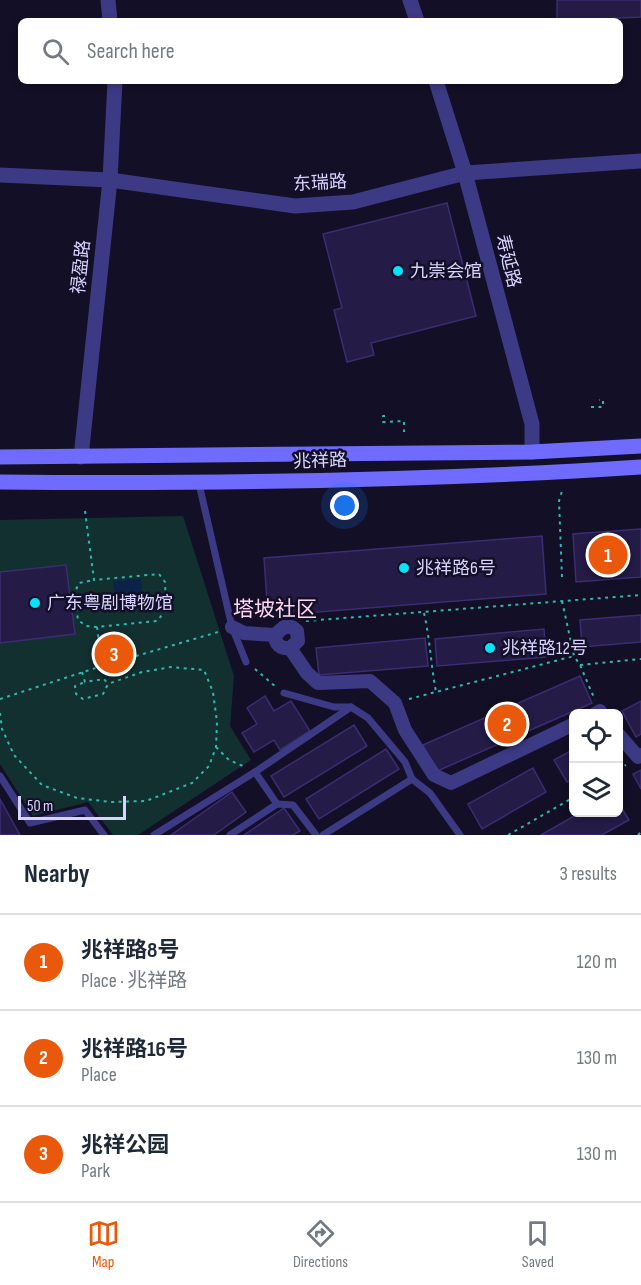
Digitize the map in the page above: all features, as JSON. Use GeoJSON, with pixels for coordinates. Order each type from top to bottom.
{"type":"FeatureCollection","features":[{"type":"Feature","properties":{"kind":"main road","name":"兆祥路"},"geometry":{"type":"LineString","coordinates":[[0,457],[532,452],[641,446]]}},
{"type":"Feature","properties":{"kind":"main road","name":"兆祥路"},"geometry":{"type":"LineString","coordinates":[[0,482],[199,484],[549,473],[641,467]]}},
{"type":"Feature","properties":{"kind":"street"},"geometry":{"type":"LineString","coordinates":[[108,0],[110,18]]}},
{"type":"Feature","properties":{"kind":"street"},"geometry":{"type":"LineString","coordinates":[[410,0],[416,18]]}},
{"type":"Feature","properties":{"kind":"street","name":"禄盈路"},"geometry":{"type":"LineString","coordinates":[[81,457],[110,180],[116,84]]}},
{"type":"Feature","properties":{"kind":"street","name":"寿延路"},"geometry":{"type":"LineString","coordinates":[[437,84],[465,173],[532,424],[532,452]]}},
{"type":"Feature","properties":{"kind":"street","name":"东瑞路"},"geometry":{"type":"LineString","coordinates":[[0,175],[110,180],[294,206],[353,202],[465,173],[641,161]]}},
{"type":"Feature","properties":{"kind":"street"},"geometry":{"type":"LineString","coordinates":[[232,627],[244,633],[276,634],[275,641],[279,646],[290,648],[307,673],[318,683],[370,681],[395,704],[405,730],[434,775],[451,783],[569,726]]}},
{"type":"Feature","properties":{"kind":"street"},"geometry":{"type":"LineString","coordinates":[[623,740],[638,757],[641,755]]}},
{"type":"Feature","properties":{"kind":"lane"},"geometry":{"type":"LineString","coordinates":[[199,484],[232,627],[246,662]]}},
{"type":"Feature","properties":{"kind":"lane"},"geometry":{"type":"LineString","coordinates":[[284,693],[319,704],[351,708],[368,718],[405,762],[412,779],[430,793],[460,835]]}},
{"type":"Feature","properties":{"kind":"lane"},"geometry":{"type":"LineString","coordinates":[[154,835],[351,708]]}},
{"type":"Feature","properties":{"kind":"lane"},"geometry":{"type":"LineString","coordinates":[[255,772],[277,804]]}},
{"type":"Feature","properties":{"kind":"lane"},"geometry":{"type":"LineString","coordinates":[[0,776],[30,823],[85,810],[104,835]]}},
{"type":"Feature","properties":{"kind":"lane"},"geometry":{"type":"LineString","coordinates":[[323,835],[412,779]]}},
{"type":"Feature","properties":{"kind":"lane"},"geometry":{"type":"LineString","coordinates":[[230,835],[277,804],[293,806],[316,835]]}},
{"type":"Feature","properties":{"kind":"path"},"geometry":{"type":"LineString","coordinates":[[591,407],[603,406],[603,400],[599,400]]}},
{"type":"Feature","properties":{"kind":"path"},"geometry":{"type":"LineString","coordinates":[[385,416],[383,416],[383,422],[404,421],[404,432]]}},
{"type":"Feature","properties":{"kind":"path"},"geometry":{"type":"LineString","coordinates":[[562,491],[559,501],[562,577]]}},
{"type":"Feature","properties":{"kind":"path"},"geometry":{"type":"LineString","coordinates":[[85,511],[94,580]]}},
{"type":"Feature","properties":{"kind":"path"},"geometry":{"type":"LineString","coordinates":[[159,574],[165,582],[166,610],[157,621],[86,626],[78,620],[74,594],[78,583],[94,580],[159,574]]}},
{"type":"Feature","properties":{"kind":"path"},"geometry":{"type":"LineString","coordinates":[[307,621],[641,595]]}},
{"type":"Feature","properties":{"kind":"path"},"geometry":{"type":"LineString","coordinates":[[562,601],[574,656],[580,665],[597,709]]}},
{"type":"Feature","properties":{"kind":"path"},"geometry":{"type":"LineString","coordinates":[[424,613],[430,639],[431,666],[436,692]]}},
{"type":"Feature","properties":{"kind":"path"},"geometry":{"type":"LineString","coordinates":[[97,627],[102,666]]}},
{"type":"Feature","properties":{"kind":"path"},"geometry":{"type":"LineString","coordinates":[[0,699],[232,627]]}},
{"type":"Feature","properties":{"kind":"path"},"geometry":{"type":"LineString","coordinates":[[395,704],[574,656]]}},
{"type":"Feature","properties":{"kind":"path"},"geometry":{"type":"LineString","coordinates":[[580,665],[641,659]]}},
{"type":"Feature","properties":{"kind":"path"},"geometry":{"type":"LineString","coordinates":[[246,662],[284,693]]}},
{"type":"Feature","properties":{"kind":"path"},"geometry":{"type":"LineString","coordinates":[[0,713],[2,729],[14,755],[42,785],[77,798],[111,802],[146,801],[192,783],[209,766],[216,747],[217,722],[213,692],[204,670],[171,667],[142,672],[108,684],[104,694],[83,699],[76,694],[75,686],[85,682],[104,679],[108,684]]}},
{"type":"Feature","properties":{"kind":"path"},"geometry":{"type":"LineString","coordinates":[[82,672],[85,682]]}},
{"type":"Feature","properties":{"kind":"path"},"geometry":{"type":"LineString","coordinates":[[216,747],[229,760],[255,772]]}},
{"type":"Feature","properties":{"kind":"path"},"geometry":{"type":"LineString","coordinates":[[508,835],[569,799]]}},
{"type":"Feature","properties":{"kind":"green space"},"geometry":{"type":"Polygon","coordinates":[[[183,516],[234,676],[230,726],[251,760],[138,835],[113,835],[88,802],[33,816],[0,764],[0,520],[183,516]]]}},
{"type":"Feature","properties":{"kind":"water"},"geometry":{"type":"Polygon","coordinates":[[[141,579],[144,607],[116,610],[116,601],[120,595],[114,590],[113,581],[141,579]]]}},
{"type":"Feature","properties":{"kind":"building"},"geometry":{"type":"Polygon","coordinates":[[[557,0],[641,0],[641,17],[557,18],[557,0]]]}},
{"type":"Feature","properties":{"kind":"building","name":"九崇会馆"},"geometry":{"type":"Polygon","coordinates":[[[447,203],[476,316],[371,343],[374,355],[347,362],[334,310],[342,308],[323,234],[447,203]]]}},
{"type":"Feature","properties":{"kind":"building"},"geometry":{"type":"Polygon","coordinates":[[[641,529],[641,577],[576,582],[573,534],[641,529]]]}},
{"type":"Feature","properties":{"kind":"building","name":"兆祥路6号"},"geometry":{"type":"Polygon","coordinates":[[[542,536],[546,594],[268,616],[264,558],[542,536]]]}},
{"type":"Feature","properties":{"kind":"building","name":"广东粤剧博物馆"},"geometry":{"type":"Polygon","coordinates":[[[66,565],[75,634],[0,643],[0,572],[66,565]]]}},
{"type":"Feature","properties":{"kind":"building"},"geometry":{"type":"Polygon","coordinates":[[[641,615],[641,642],[582,647],[580,620],[641,615]]]}},
{"type":"Feature","properties":{"kind":"building","name":"兆祥路12号"},"geometry":{"type":"Polygon","coordinates":[[[544,629],[546,657],[437,666],[435,639],[544,629]]]}},
{"type":"Feature","properties":{"kind":"building"},"geometry":{"type":"Polygon","coordinates":[[[425,638],[428,666],[319,675],[316,648],[425,638]]]}},
{"type":"Feature","properties":{"kind":"building"},"geometry":{"type":"Polygon","coordinates":[[[580,676],[592,703],[578,709],[569,709],[569,713],[435,772],[423,745],[580,676]]]}},
{"type":"Feature","properties":{"kind":"building"},"geometry":{"type":"Polygon","coordinates":[[[265,696],[274,711],[291,701],[310,731],[280,750],[274,740],[254,752],[242,733],[257,724],[247,708],[265,696]]]}},
{"type":"Feature","properties":{"kind":"building"},"geometry":{"type":"Polygon","coordinates":[[[641,701],[641,734],[636,737],[623,710],[641,701]]]}},
{"type":"Feature","properties":{"kind":"building"},"geometry":{"type":"Polygon","coordinates":[[[354,725],[367,746],[284,797],[271,776],[354,725]]]}},
{"type":"Feature","properties":{"kind":"building"},"geometry":{"type":"Polygon","coordinates":[[[386,749],[399,769],[319,819],[306,799],[386,749]]]}},
{"type":"Feature","properties":{"kind":"building"},"geometry":{"type":"Polygon","coordinates":[[[569,752],[569,781],[567,782],[554,760],[569,752]]]}},
{"type":"Feature","properties":{"kind":"building"},"geometry":{"type":"Polygon","coordinates":[[[533,768],[546,792],[482,829],[468,804],[533,768]]]}},
{"type":"Feature","properties":{"kind":"building"},"geometry":{"type":"Polygon","coordinates":[[[641,770],[641,789],[633,774],[641,770]]]}},
{"type":"Feature","properties":{"kind":"building"},"geometry":{"type":"Polygon","coordinates":[[[232,792],[246,812],[214,835],[171,835],[232,792]]]}},
{"type":"Feature","properties":{"kind":"building"},"geometry":{"type":"Polygon","coordinates":[[[0,799],[20,835],[0,835],[0,799]]]}},
{"type":"Feature","properties":{"kind":"building"},"geometry":{"type":"Polygon","coordinates":[[[284,808],[300,831],[293,835],[244,835],[284,808]]]}},
{"type":"Feature","properties":{"kind":"building"},"geometry":{"type":"Polygon","coordinates":[[[623,810],[629,820],[602,835],[541,835],[572,817],[623,817],[623,810]]]}},
{"type":"Feature","properties":{"kind":"place","name":"九崇会馆"},"geometry":{"type":"Point","coordinates":[398,271]}},
{"type":"Feature","properties":{"kind":"place","name":"兆祥路8号"},"geometry":{"type":"Point","coordinates":[608,555]}},
{"type":"Feature","properties":{"kind":"place","name":"兆祥路6号"},"geometry":{"type":"Point","coordinates":[404,568]}},
{"type":"Feature","properties":{"kind":"place","name":"广东粤剧博物馆"},"geometry":{"type":"Point","coordinates":[35,603]}},
{"type":"Feature","properties":{"kind":"place","name":"兆祥路12号"},"geometry":{"type":"Point","coordinates":[490,648]}},
{"type":"Feature","properties":{"kind":"place","name":"兆祥公园"},"geometry":{"type":"Point","coordinates":[114,654]}},
{"type":"Feature","properties":{"kind":"place","name":"兆祥路16号"},"geometry":{"type":"Point","coordinates":[507,724]}},
{"type":"Feature","properties":{"kind":"district","name":"塔坡社区"},"geometry":{"type":"Point","coordinates":[275,609]}}]}
